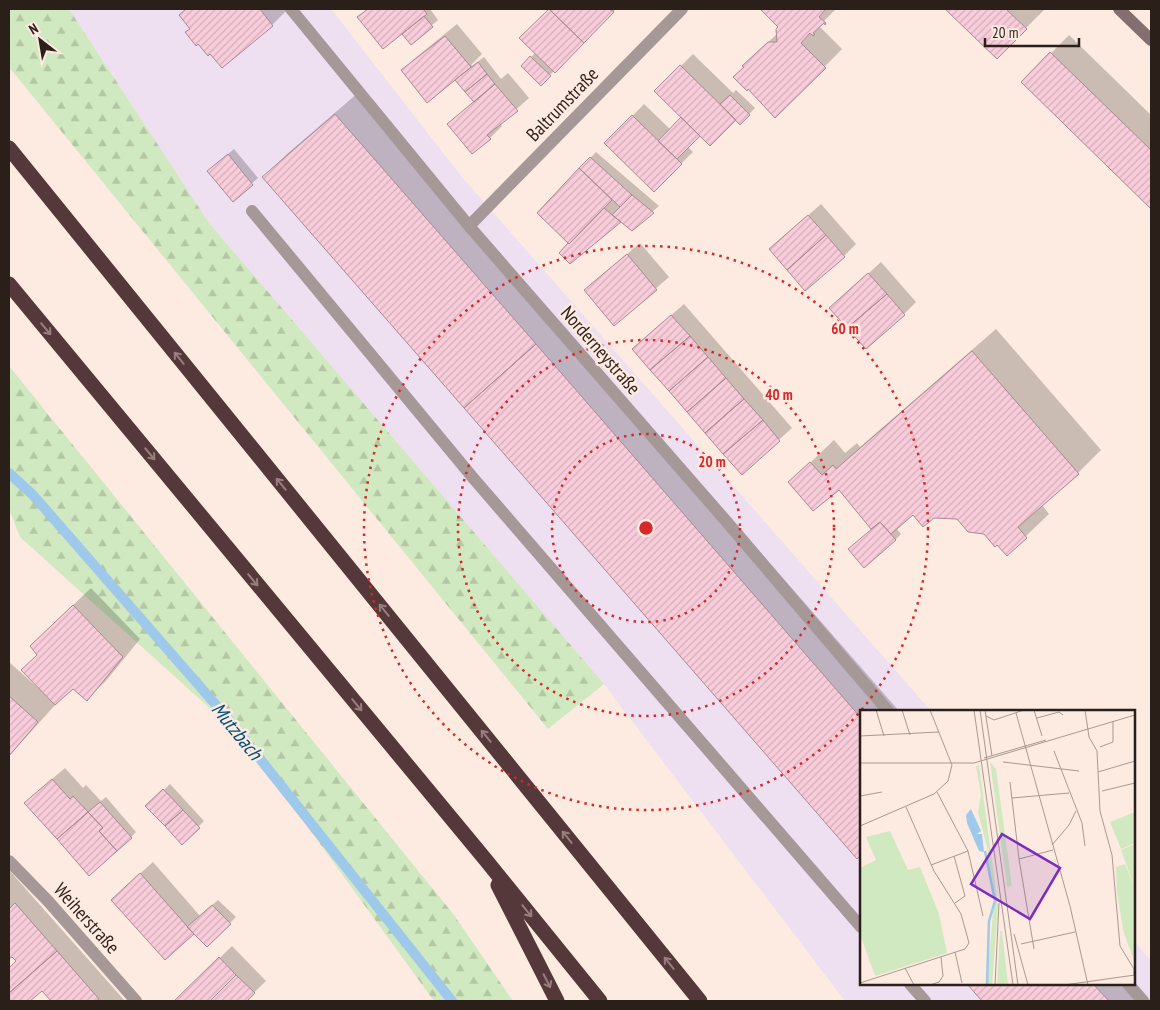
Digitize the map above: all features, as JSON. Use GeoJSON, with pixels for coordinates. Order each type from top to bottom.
{"type":"FeatureCollection","features":[{"type":"Feature","properties":{"kind":"highway"},"geometry":{"type":"LineString","coordinates":[[9,148],[700,1001]]}},
{"type":"Feature","properties":{"kind":"highway"},"geometry":{"type":"LineString","coordinates":[[9,284],[485,859],[600,1001]]}},
{"type":"Feature","properties":{"kind":"highway"},"geometry":{"type":"LineString","coordinates":[[485,859],[557,1001]]}},
{"type":"Feature","properties":{"kind":"street","name":"Norderneystraße"},"geometry":{"type":"LineString","coordinates":[[291,9],[469,226],[713,506],[887,710]]}},
{"type":"Feature","properties":{"kind":"street","name":"Baltrumstraße"},"geometry":{"type":"LineString","coordinates":[[469,226],[682,9]]}},
{"type":"Feature","properties":{"kind":"street"},"geometry":{"type":"LineString","coordinates":[[1119,9],[1151,40]]}},
{"type":"Feature","properties":{"kind":"street"},"geometry":{"type":"LineString","coordinates":[[252,211],[481,486],[860,926]]}},
{"type":"Feature","properties":{"kind":"street","name":"Weiherstraße"},"geometry":{"type":"LineString","coordinates":[[9,861],[48,901],[136,1001]]}},
{"type":"Feature","properties":{"kind":"street"},"geometry":{"type":"LineString","coordinates":[[911,985],[925,1001]]}},
{"type":"Feature","properties":{"kind":"street"},"geometry":{"type":"LineString","coordinates":[[1129,985],[1143,1001]]}},
{"type":"Feature","properties":{"kind":"shaded area"},"geometry":{"type":"Polygon","coordinates":[[[69,9],[331,9],[461,176],[930,710],[860,710],[860,985],[1135,985],[1135,942],[1151,961],[1151,1001],[845,1001],[604,684],[209,223],[69,9]]]}},
{"type":"Feature","properties":{"kind":"green space"},"geometry":{"type":"Polygon","coordinates":[[[9,9],[69,9],[209,223],[604,684],[548,729],[9,67],[9,9]]]}},
{"type":"Feature","properties":{"kind":"green space"},"geometry":{"type":"Polygon","coordinates":[[[9,366],[454,915],[513,1001],[434,1001],[244,739],[20,537],[9,509],[9,366]]]}},
{"type":"Feature","properties":{"kind":"building"},"geometry":{"type":"Polygon","coordinates":[[[186,9],[260,9],[273,26],[222,68],[210,54],[208,56],[198,44],[196,46],[185,32],[190,29],[179,15],[186,9]]]}},
{"type":"Feature","properties":{"kind":"building"},"geometry":{"type":"Polygon","coordinates":[[[368,9],[423,9],[427,14],[383,49],[357,17],[368,9]]]}},
{"type":"Feature","properties":{"kind":"building"},"geometry":{"type":"Polygon","coordinates":[[[549,9],[584,43],[555,73],[519,38],[549,9]]]}},
{"type":"Feature","properties":{"kind":"building"},"geometry":{"type":"Polygon","coordinates":[[[549,9],[610,9],[614,12],[584,43],[549,9]]]}},
{"type":"Feature","properties":{"kind":"building"},"geometry":{"type":"Polygon","coordinates":[[[760,9],[825,9],[819,17],[826,23],[825,25],[824,23],[813,33],[815,34],[813,36],[810,33],[801,43],[826,68],[775,118],[748,89],[747,91],[733,77],[768,42],[777,42],[776,29],[778,27],[760,9]]]}},
{"type":"Feature","properties":{"kind":"building"},"geometry":{"type":"Polygon","coordinates":[[[945,9],[1006,9],[1027,29],[997,59],[945,9]]]}},
{"type":"Feature","properties":{"kind":"building"},"geometry":{"type":"Polygon","coordinates":[[[424,16],[433,27],[411,45],[402,34],[424,16]]]}},
{"type":"Feature","properties":{"kind":"building"},"geometry":{"type":"Polygon","coordinates":[[[445,36],[471,67],[427,103],[401,70],[445,36]]]}},
{"type":"Feature","properties":{"kind":"building"},"geometry":{"type":"Polygon","coordinates":[[[1050,52],[1151,150],[1151,209],[1021,82],[1050,52]]]}},
{"type":"Feature","properties":{"kind":"building"},"geometry":{"type":"Polygon","coordinates":[[[530,56],[551,76],[541,86],[521,66],[530,56]]]}},
{"type":"Feature","properties":{"kind":"building"},"geometry":{"type":"Polygon","coordinates":[[[478,62],[487,74],[465,92],[455,80],[478,62]]]}},
{"type":"Feature","properties":{"kind":"building"},"geometry":{"type":"Polygon","coordinates":[[[680,65],[736,120],[710,146],[654,91],[680,65]]]}},
{"type":"Feature","properties":{"kind":"building"},"geometry":{"type":"Polygon","coordinates":[[[487,74],[495,84],[474,102],[465,92],[487,74]]]}},
{"type":"Feature","properties":{"kind":"building"},"geometry":{"type":"Polygon","coordinates":[[[495,84],[518,111],[487,135],[491,139],[472,154],[447,124],[495,84]]]}},
{"type":"Feature","properties":{"kind":"building"},"geometry":{"type":"Polygon","coordinates":[[[730,95],[750,115],[740,125],[720,104],[730,95]]]}},
{"type":"Feature","properties":{"kind":"building"},"geometry":{"type":"Polygon","coordinates":[[[335,114],[536,344],[464,408],[262,177],[335,114]]]}},
{"type":"Feature","properties":{"kind":"building"},"geometry":{"type":"Polygon","coordinates":[[[632,115],[682,164],[654,192],[604,143],[632,115]]]}},
{"type":"Feature","properties":{"kind":"building"},"geometry":{"type":"Polygon","coordinates":[[[681,117],[700,136],[677,159],[658,141],[681,117]]]}},
{"type":"Feature","properties":{"kind":"building"},"geometry":{"type":"Polygon","coordinates":[[[228,154],[253,185],[233,202],[207,171],[228,154]]]}},
{"type":"Feature","properties":{"kind":"building"},"geometry":{"type":"Polygon","coordinates":[[[590,157],[632,195],[620,207],[579,168],[590,157]]]}},
{"type":"Feature","properties":{"kind":"building"},"geometry":{"type":"Polygon","coordinates":[[[579,168],[612,200],[569,244],[537,213],[579,168]]]}},
{"type":"Feature","properties":{"kind":"building"},"geometry":{"type":"Polygon","coordinates":[[[632,195],[654,213],[632,231],[612,215],[632,195]]]}},
{"type":"Feature","properties":{"kind":"building"},"geometry":{"type":"Polygon","coordinates":[[[604,208],[621,222],[570,264],[559,253],[604,208]]]}},
{"type":"Feature","properties":{"kind":"building"},"geometry":{"type":"Polygon","coordinates":[[[808,215],[826,235],[787,270],[769,249],[808,215]]]}},
{"type":"Feature","properties":{"kind":"building"},"geometry":{"type":"Polygon","coordinates":[[[826,235],[845,257],[805,291],[787,270],[826,235]]]}},
{"type":"Feature","properties":{"kind":"building"},"geometry":{"type":"Polygon","coordinates":[[[627,254],[657,290],[614,326],[584,290],[627,254]]]}},
{"type":"Feature","properties":{"kind":"building"},"geometry":{"type":"Polygon","coordinates":[[[868,273],[887,294],[847,328],[829,308],[868,273]]]}},
{"type":"Feature","properties":{"kind":"building"},"geometry":{"type":"Polygon","coordinates":[[[887,294],[905,315],[866,349],[847,328],[887,294]]]}},
{"type":"Feature","properties":{"kind":"building"},"geometry":{"type":"Polygon","coordinates":[[[671,315],[690,336],[650,370],[632,349],[671,315]]]}},
{"type":"Feature","properties":{"kind":"building"},"geometry":{"type":"Polygon","coordinates":[[[690,336],[708,357],[669,391],[650,370],[690,336]]]}},
{"type":"Feature","properties":{"kind":"building"},"geometry":{"type":"Polygon","coordinates":[[[536,344],[860,717],[860,856],[857,859],[464,408],[536,344]]]}},
{"type":"Feature","properties":{"kind":"building"},"geometry":{"type":"Polygon","coordinates":[[[972,351],[1079,474],[1018,527],[1027,538],[1007,556],[997,545],[995,547],[984,534],[968,532],[957,519],[934,518],[923,527],[913,515],[891,534],[880,522],[871,529],[839,490],[813,511],[788,482],[810,462],[822,475],[833,465],[836,469],[972,351]]]}},
{"type":"Feature","properties":{"kind":"building"},"geometry":{"type":"Polygon","coordinates":[[[708,357],[726,378],[687,412],[669,391],[708,357]]]}},
{"type":"Feature","properties":{"kind":"building"},"geometry":{"type":"Polygon","coordinates":[[[726,378],[744,399],[705,433],[687,412],[726,378]]]}},
{"type":"Feature","properties":{"kind":"building"},"geometry":{"type":"Polygon","coordinates":[[[744,399],[763,420],[723,454],[705,433],[744,399]]]}},
{"type":"Feature","properties":{"kind":"building"},"geometry":{"type":"Polygon","coordinates":[[[763,420],[780,441],[742,475],[723,454],[763,420]]]}},
{"type":"Feature","properties":{"kind":"building"},"geometry":{"type":"Polygon","coordinates":[[[880,522],[896,540],[864,568],[848,549],[880,522]]]}},
{"type":"Feature","properties":{"kind":"building"},"geometry":{"type":"Polygon","coordinates":[[[73,605],[123,657],[87,701],[73,689],[55,705],[21,670],[37,655],[30,646],[73,605]]]}},
{"type":"Feature","properties":{"kind":"building"},"geometry":{"type":"Polygon","coordinates":[[[9,696],[38,722],[9,756],[9,696]]]}},
{"type":"Feature","properties":{"kind":"building"},"geometry":{"type":"Polygon","coordinates":[[[52,779],[70,799],[73,796],[88,812],[57,839],[24,803],[52,779]]]}},
{"type":"Feature","properties":{"kind":"building"},"geometry":{"type":"Polygon","coordinates":[[[163,789],[183,810],[165,826],[145,806],[163,789]]]}},
{"type":"Feature","properties":{"kind":"building"},"geometry":{"type":"Polygon","coordinates":[[[100,802],[132,838],[117,851],[99,831],[103,828],[88,812],[100,802]]]}},
{"type":"Feature","properties":{"kind":"building"},"geometry":{"type":"Polygon","coordinates":[[[183,810],[200,828],[182,845],[165,826],[183,810]]]}},
{"type":"Feature","properties":{"kind":"building"},"geometry":{"type":"Polygon","coordinates":[[[88,812],[103,828],[99,831],[117,851],[89,876],[57,839],[88,812]]]}},
{"type":"Feature","properties":{"kind":"building"},"geometry":{"type":"Polygon","coordinates":[[[140,873],[194,934],[165,960],[111,900],[140,873]]]}},
{"type":"Feature","properties":{"kind":"building"},"geometry":{"type":"Polygon","coordinates":[[[15,903],[57,951],[9,993],[9,968],[16,961],[12,957],[9,959],[9,909],[15,903]]]}},
{"type":"Feature","properties":{"kind":"building"},"geometry":{"type":"Polygon","coordinates":[[[212,905],[231,924],[207,947],[187,927],[212,905]]]}},
{"type":"Feature","properties":{"kind":"building"},"geometry":{"type":"Polygon","coordinates":[[[57,951],[99,999],[96,1001],[51,1001],[42,991],[30,1001],[10,1001],[9,993],[57,951]]]}},
{"type":"Feature","properties":{"kind":"building"},"geometry":{"type":"Polygon","coordinates":[[[219,957],[236,975],[210,1001],[175,1000],[219,957]]]}},
{"type":"Feature","properties":{"kind":"building"},"geometry":{"type":"Polygon","coordinates":[[[236,975],[255,993],[247,1001],[210,1001],[236,975]]]}},
{"type":"Feature","properties":{"kind":"building"},"geometry":{"type":"Polygon","coordinates":[[[968,985],[1094,985],[1109,1001],[982,1001],[968,985]]]}},
{"type":"Feature","properties":{"kind":"waterway","name":"Mutzbach"},"geometry":{"type":"LineString","coordinates":[[9,473],[33,495],[230,721],[452,1001]]}}]}
